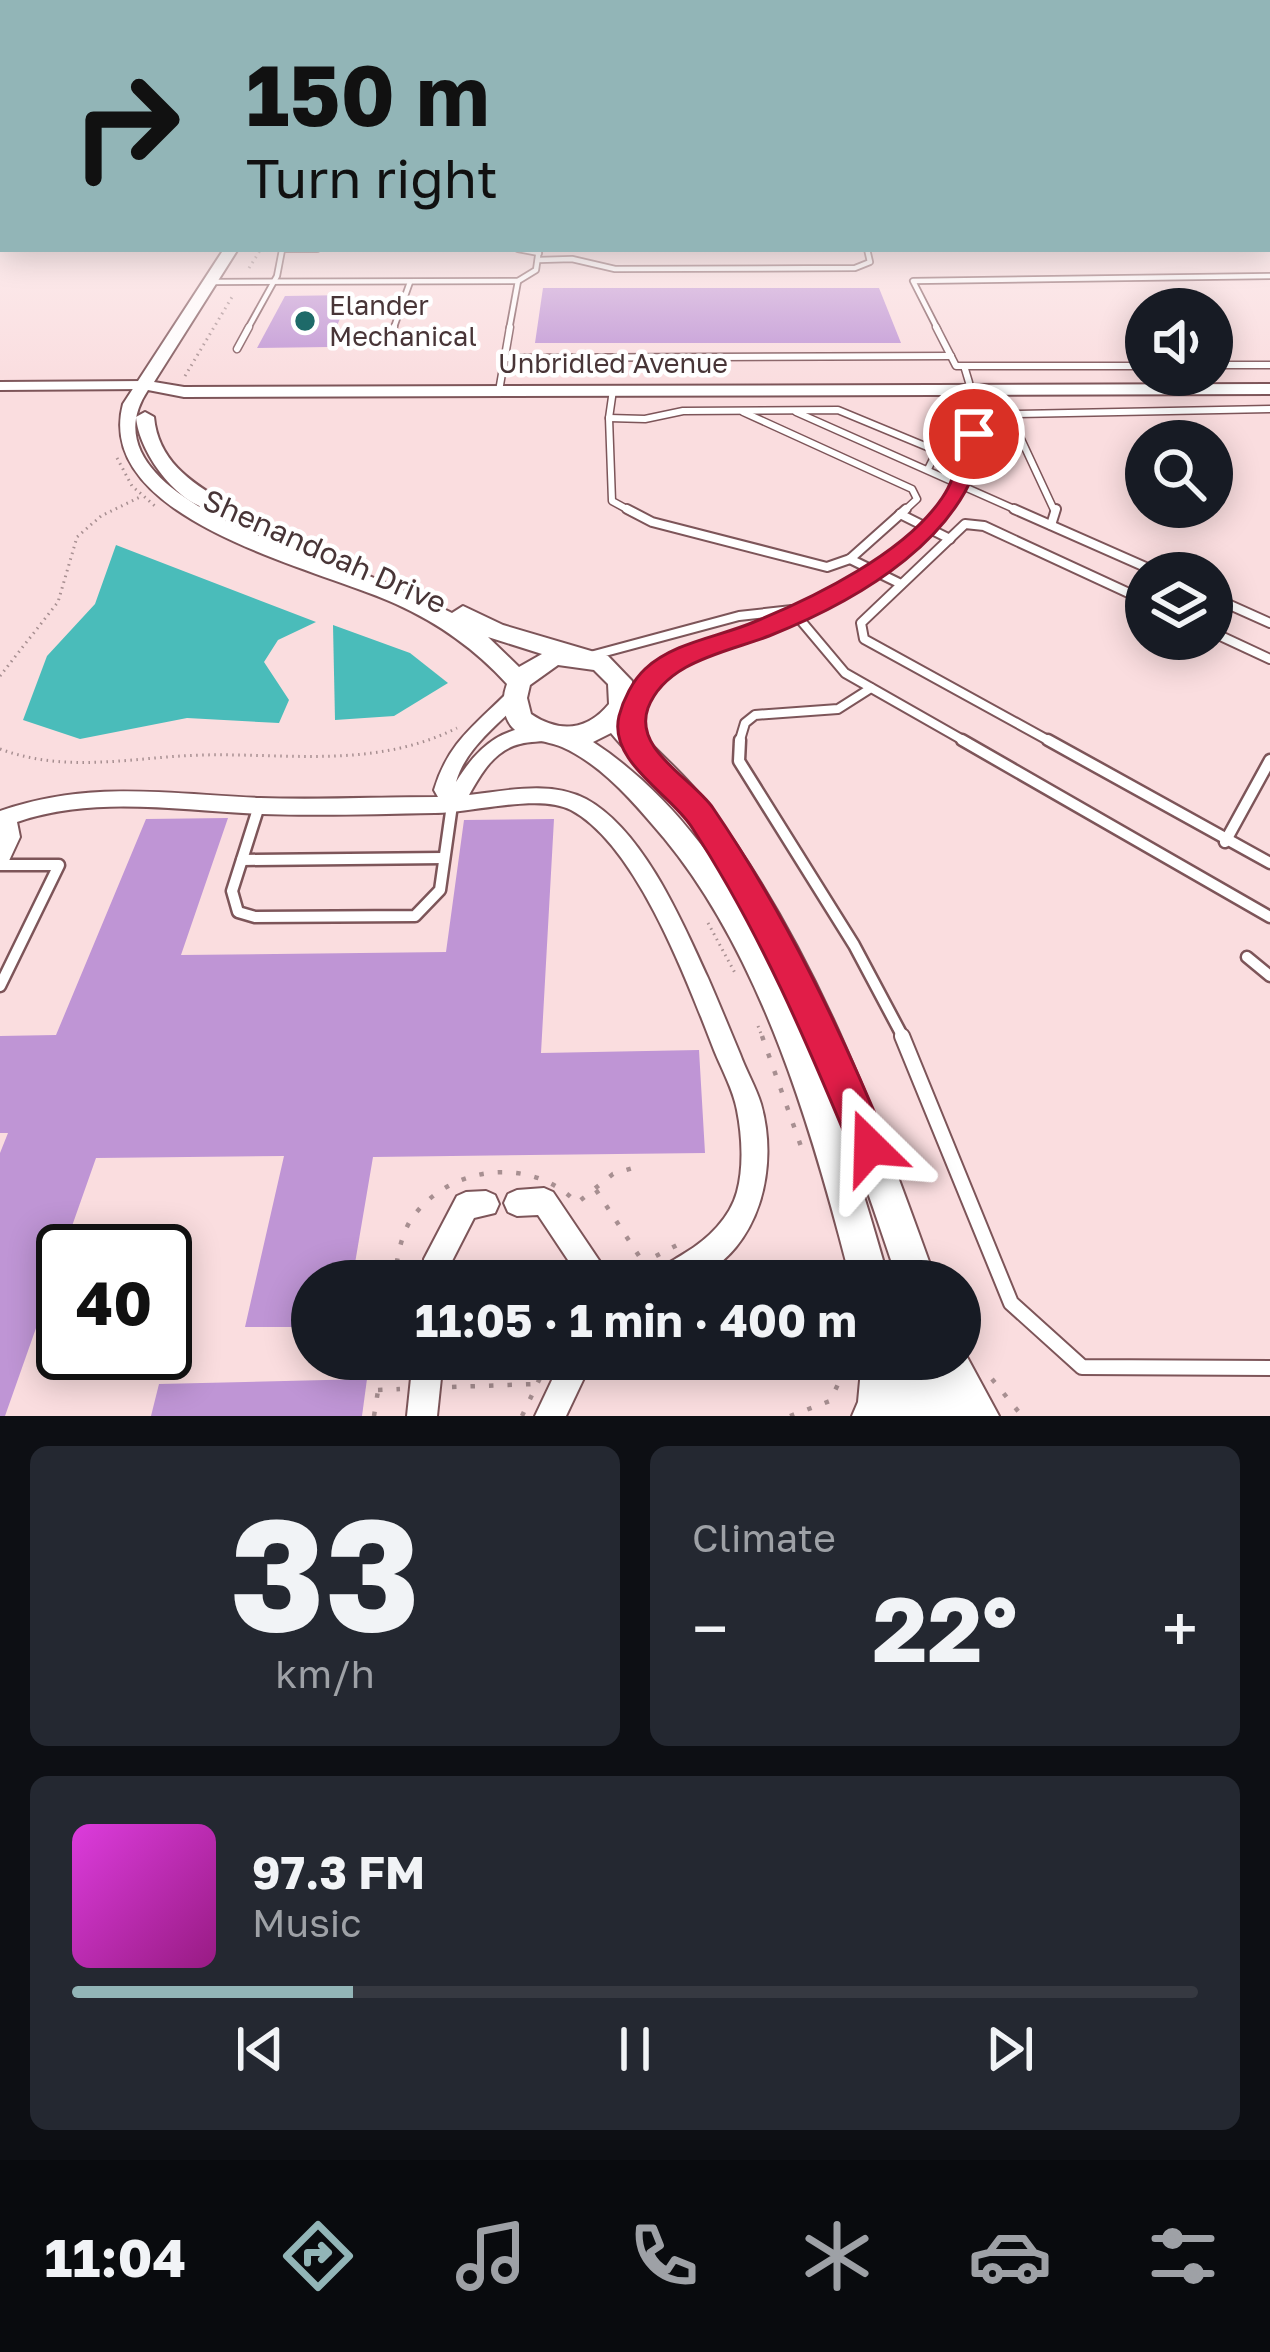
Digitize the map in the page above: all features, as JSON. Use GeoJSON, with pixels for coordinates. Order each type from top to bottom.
{"type":"FeatureCollection","features":[{"type":"Feature","properties":{"kind":"street","name":"Shenandoah Drive"},"geometry":{"type":"LineString","coordinates":[[228,253],[130,406],[130,440],[138,462],[172,499],[209,520],[415,606],[481,642],[502,658],[516,689]]}},
{"type":"Feature","properties":{"kind":"street","name":"Unbridled Avenue"},"geometry":{"type":"LineString","coordinates":[[145,385],[613,390],[968,378],[1270,389]]}},
{"type":"Feature","properties":{"kind":"street","name":"Unbridled Avenue"},"geometry":{"type":"LineString","coordinates":[[145,385],[184,392],[968,378],[1270,378]]}},
{"type":"Feature","properties":{"kind":"street","name":"Shenandoah Drive"},"geometry":{"type":"LineString","coordinates":[[145,385],[148,442],[189,490],[495,631],[579,656]]}},
{"type":"Feature","properties":{"kind":"street"},"geometry":{"type":"LineString","coordinates":[[0,386],[145,385]]}},
{"type":"Feature","properties":{"kind":"street"},"geometry":{"type":"LineString","coordinates":[[452,805],[465,761],[488,723],[541,662],[579,656],[612,670],[620,681],[618,708],[639,753],[699,813],[770,927],[828,1043],[909,1260]]}},
{"type":"Feature","properties":{"kind":"street"},"geometry":{"type":"LineString","coordinates":[[516,689],[521,720],[632,784],[677,834],[748,949],[811,1084],[865,1260]]}},
{"type":"Feature","properties":{"kind":"street"},"geometry":{"type":"LineString","coordinates":[[465,761],[511,739],[586,736],[618,708]]}},
{"type":"Feature","properties":{"kind":"street"},"geometry":{"type":"LineString","coordinates":[[0,862],[10,836],[3,818],[48,800],[81,797],[259,806],[573,802],[601,819],[638,871],[694,969],[750,1111],[752,1188],[734,1233],[702,1260]]}},
{"type":"Feature","properties":{"kind":"street"},"geometry":{"type":"LineString","coordinates":[[518,1203],[544,1201],[585,1260]]}},
{"type":"Feature","properties":{"kind":"street"},"geometry":{"type":"LineString","coordinates":[[438,1260],[466,1205],[486,1204]]}},
{"type":"Feature","properties":{"kind":"street"},"geometry":{"type":"LineString","coordinates":[[550,1416],[568,1380]]}},
{"type":"Feature","properties":{"kind":"street"},"geometry":{"type":"LineString","coordinates":[[874,1414],[878,1380]]}},
{"type":"Feature","properties":{"kind":"street"},"geometry":{"type":"LineString","coordinates":[[973,1380],[978,1415]]}},
{"type":"Feature","properties":{"kind":"street"},"geometry":{"type":"LineString","coordinates":[[874,1414],[899,1398],[924,1394],[951,1400],[978,1415]]}},
{"type":"Feature","properties":{"kind":"lane"},"geometry":{"type":"LineString","coordinates":[[236,349],[273,282],[282,253]]}},
{"type":"Feature","properties":{"kind":"lane"},"geometry":{"type":"LineString","coordinates":[[572,260],[573,253]]}},
{"type":"Feature","properties":{"kind":"lane"},"geometry":{"type":"LineString","coordinates":[[210,282],[518,281],[536,270],[539,254],[615,269],[855,268],[870,262],[868,253]]}},
{"type":"Feature","properties":{"kind":"lane"},"geometry":{"type":"LineString","coordinates":[[618,708],[655,675],[698,650],[763,628],[874,571],[952,501],[971,460],[978,408],[968,378],[951,356],[913,281],[917,278],[1270,276]]}},
{"type":"Feature","properties":{"kind":"lane"},"geometry":{"type":"LineString","coordinates":[[500,386],[518,281]]}},
{"type":"Feature","properties":{"kind":"lane"},"geometry":{"type":"LineString","coordinates":[[389,340],[410,282]]}},
{"type":"Feature","properties":{"kind":"lane"},"geometry":{"type":"LineString","coordinates":[[504,358],[951,356]]}},
{"type":"Feature","properties":{"kind":"lane"},"geometry":{"type":"LineString","coordinates":[[1233,365],[1270,365]]}},
{"type":"Feature","properties":{"kind":"lane"},"geometry":{"type":"LineString","coordinates":[[968,378],[1125,367]]}},
{"type":"Feature","properties":{"kind":"lane"},"geometry":{"type":"LineString","coordinates":[[613,390],[609,418],[612,501],[652,522],[827,567],[850,559],[917,499],[912,489],[743,412]]}},
{"type":"Feature","properties":{"kind":"lane"},"geometry":{"type":"LineString","coordinates":[[1052,524],[1056,509],[1013,422],[1018,414],[1270,409]]}},
{"type":"Feature","properties":{"kind":"lane"},"geometry":{"type":"LineString","coordinates":[[796,412],[1125,557]]}},
{"type":"Feature","properties":{"kind":"lane"},"geometry":{"type":"LineString","coordinates":[[609,418],[850,412],[937,451],[928,469]]}},
{"type":"Feature","properties":{"kind":"lane"},"geometry":{"type":"LineString","coordinates":[[900,514],[950,539]]}},
{"type":"Feature","properties":{"kind":"lane"},"geometry":{"type":"LineString","coordinates":[[1125,591],[984,526],[965,524],[861,623],[864,639],[1270,863]]}},
{"type":"Feature","properties":{"kind":"lane"},"geometry":{"type":"LineString","coordinates":[[850,559],[901,584]]}},
{"type":"Feature","properties":{"kind":"lane"},"geometry":{"type":"LineString","coordinates":[[1233,606],[1270,623]]}},
{"type":"Feature","properties":{"kind":"lane"},"geometry":{"type":"LineString","coordinates":[[579,656],[630,649],[747,610],[792,610]]}},
{"type":"Feature","properties":{"kind":"lane"},"geometry":{"type":"LineString","coordinates":[[792,610],[819,648],[845,673],[1270,916]]}},
{"type":"Feature","properties":{"kind":"lane"},"geometry":{"type":"LineString","coordinates":[[1233,641],[1270,658]]}},
{"type":"Feature","properties":{"kind":"lane"},"geometry":{"type":"LineString","coordinates":[[639,753],[631,725],[636,704],[655,675]]}},
{"type":"Feature","properties":{"kind":"lane"},"geometry":{"type":"LineString","coordinates":[[871,688],[843,708],[766,710],[748,717],[737,733],[739,761],[854,945],[897,1027],[1011,1304],[1082,1367],[1270,1368]]}},
{"type":"Feature","properties":{"kind":"lane"},"geometry":{"type":"LineString","coordinates":[[1225,842],[1270,760]]}},
{"type":"Feature","properties":{"kind":"lane"},"geometry":{"type":"LineString","coordinates":[[259,806],[232,891],[238,912],[278,917],[415,916],[440,890],[452,805]]}},
{"type":"Feature","properties":{"kind":"lane"},"geometry":{"type":"LineString","coordinates":[[242,860],[444,859]]}},
{"type":"Feature","properties":{"kind":"lane"},"geometry":{"type":"LineString","coordinates":[[0,862],[59,865],[0,986]]}},
{"type":"Feature","properties":{"kind":"lane"},"geometry":{"type":"LineString","coordinates":[[1247,957],[1270,976]]}},
{"type":"Feature","properties":{"kind":"path"},"geometry":{"type":"LineString","coordinates":[[180,384],[259,253]]}},
{"type":"Feature","properties":{"kind":"path"},"geometry":{"type":"LineString","coordinates":[[116,455],[141,496],[157,507]]}},
{"type":"Feature","properties":{"kind":"path"},"geometry":{"type":"LineString","coordinates":[[0,676],[55,608],[64,591],[71,547],[80,534],[141,496]]}},
{"type":"Feature","properties":{"kind":"path"},"geometry":{"type":"LineString","coordinates":[[0,749],[23,759],[80,767],[202,755],[371,755],[423,744],[449,733],[472,715],[488,723]]}},
{"type":"Feature","properties":{"kind":"path"},"geometry":{"type":"LineString","coordinates":[[709,924],[740,983]]}},
{"type":"Feature","properties":{"kind":"path"},"geometry":{"type":"LineString","coordinates":[[758,1023],[809,1169]]}},
{"type":"Feature","properties":{"kind":"path"},"geometry":{"type":"LineString","coordinates":[[595,1188],[642,1260]]}},
{"type":"Feature","properties":{"kind":"path"},"geometry":{"type":"LineString","coordinates":[[649,1260],[691,1237]]}},
{"type":"Feature","properties":{"kind":"path"},"geometry":{"type":"LineString","coordinates":[[981,1373],[1022,1416]]}},
{"type":"Feature","properties":{"kind":"path"},"geometry":{"type":"LineString","coordinates":[[374,1416],[379,1380]]}},
{"type":"Feature","properties":{"kind":"path"},"geometry":{"type":"LineString","coordinates":[[522,1416],[537,1380]]}},
{"type":"Feature","properties":{"kind":"path"},"geometry":{"type":"LineString","coordinates":[[790,1416],[830,1401],[840,1380]]}},
{"type":"Feature","properties":{"kind":"path"},"geometry":{"type":"LineString","coordinates":[[378,1390],[535,1384]]}},
{"type":"Feature","properties":{"kind":"water"},"geometry":{"type":"Polygon","coordinates":[[[116,545],[316,622],[278,640],[264,662],[289,700],[279,723],[187,718],[80,739],[23,720],[47,656],[95,604],[116,545]]]}},
{"type":"Feature","properties":{"kind":"water"},"geometry":{"type":"Polygon","coordinates":[[[333,625],[410,653],[448,683],[394,716],[335,720],[333,625]]]}},
{"type":"Feature","properties":{"kind":"building"},"geometry":{"type":"Polygon","coordinates":[[[543,288],[879,288],[901,343],[535,343],[543,288]]]}},
{"type":"Feature","properties":{"kind":"building","name":"Elander Mechanical"},"geometry":{"type":"Polygon","coordinates":[[[350,295],[328,347],[257,348],[285,296],[350,295]]]}},
{"type":"Feature","properties":{"kind":"building"},"geometry":{"type":"Polygon","coordinates":[[[228,818],[181,955],[446,952],[464,820],[554,819],[541,1053],[699,1050],[705,1153],[373,1157],[356,1260],[291,1260],[291,1327],[245,1327],[284,1156],[96,1158],[73,1224],[36,1224],[36,1328],[5,1416],[0,1416],[0,1153],[8,1133],[0,1133],[0,1036],[56,1035],[146,819],[228,818]]]}},
{"type":"Feature","properties":{"kind":"building"},"geometry":{"type":"Polygon","coordinates":[[[367,1380],[362,1416],[151,1416],[159,1384],[367,1380]]]}},
{"type":"Feature","properties":{"kind":"place","name":"Elander Mechanical"},"geometry":{"type":"Point","coordinates":[305,321]}},
{"type":"Feature","properties":{"kind":"route"},"geometry":{"type":"LineString","coordinates":[[870,1147],[828,1043],[770,927],[699,813],[639,753],[631,725],[636,704],[655,675],[698,650],[763,628],[874,571],[907,548],[952,501],[971,460],[974,434]]}}]}
